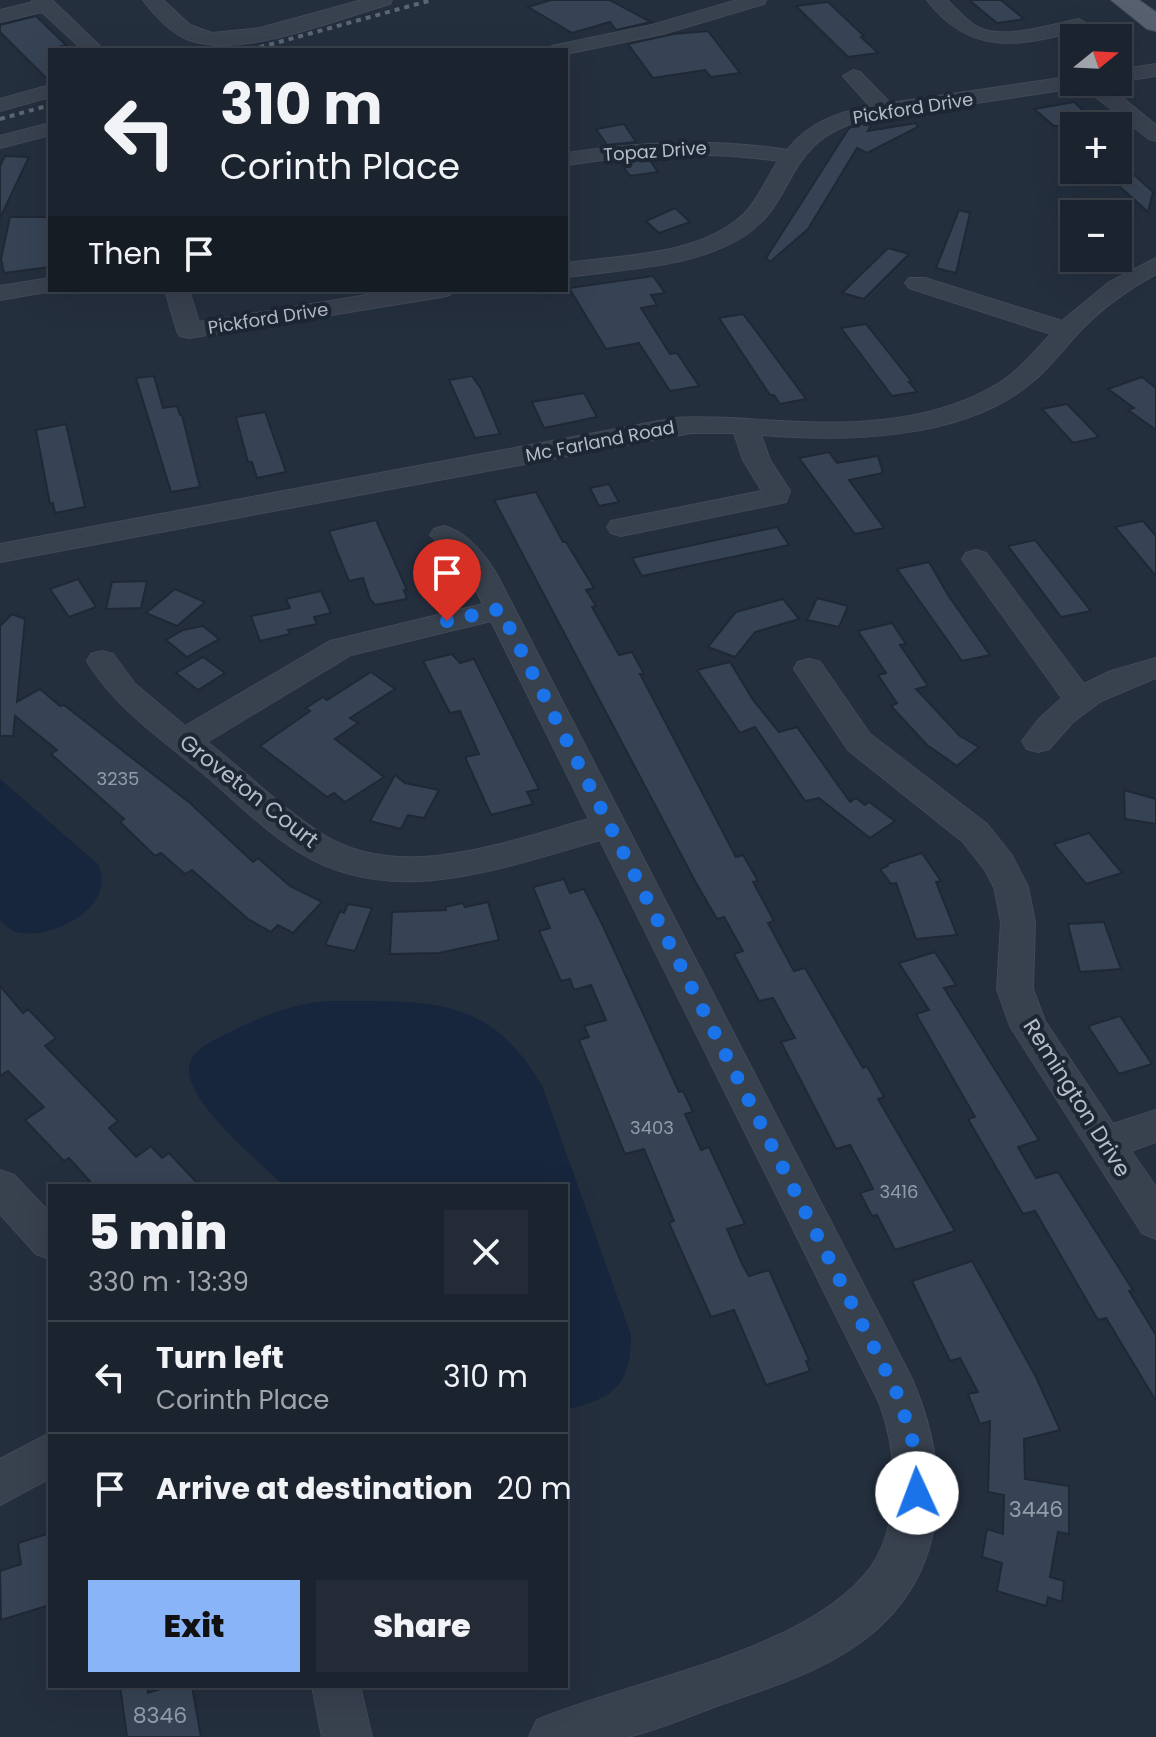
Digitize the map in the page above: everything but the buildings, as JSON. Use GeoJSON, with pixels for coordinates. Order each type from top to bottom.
{"type":"FeatureCollection","features":[{"type":"Feature","properties":{"kind":"main road"},"geometry":{"type":"LineString","coordinates":[[1123,0],[1156,24]]}},
{"type":"Feature","properties":{"kind":"street"},"geometry":{"type":"LineString","coordinates":[[152,0],[189,33],[213,40],[243,38],[383,0]]}},
{"type":"Feature","properties":{"kind":"street"},"geometry":{"type":"LineString","coordinates":[[568,48],[656,30],[757,0]]}},
{"type":"Feature","properties":{"kind":"street"},"geometry":{"type":"LineString","coordinates":[[936,0],[972,31],[985,36],[1004,37],[1060,28]]}},
{"type":"Feature","properties":{"kind":"street"},"geometry":{"type":"LineString","coordinates":[[0,16],[43,2],[92,48]]}},
{"type":"Feature","properties":{"kind":"street"},"geometry":{"type":"LineString","coordinates":[[1132,74],[1156,70]]}},
{"type":"Feature","properties":{"kind":"street"},"geometry":{"type":"LineString","coordinates":[[853,76],[886,111]]}},
{"type":"Feature","properties":{"kind":"street","name":"Pickford Drive"},"geometry":{"type":"LineString","coordinates":[[568,270],[683,250],[727,236],[753,218],[805,139],[825,126],[850,117],[1060,85]]}},
{"type":"Feature","properties":{"kind":"street"},"geometry":{"type":"LineString","coordinates":[[0,105],[48,92]]}},
{"type":"Feature","properties":{"kind":"street"},"geometry":{"type":"LineString","coordinates":[[1107,96],[1156,135]]}},
{"type":"Feature","properties":{"kind":"street"},"geometry":{"type":"LineString","coordinates":[[0,142],[48,130]]}},
{"type":"Feature","properties":{"kind":"street","name":"Topaz Drive"},"geometry":{"type":"LineString","coordinates":[[568,159],[677,146],[731,148],[791,157]]}},
{"type":"Feature","properties":{"kind":"street","name":"Mc Farland Road"},"geometry":{"type":"LineString","coordinates":[[0,553],[658,429],[709,424],[803,430],[854,429],[909,423],[952,412],[991,397],[1026,376],[1067,331],[1111,291],[1156,265]]}},
{"type":"Feature","properties":{"kind":"street"},"geometry":{"type":"LineString","coordinates":[[917,283],[1067,331]]}},
{"type":"Feature","properties":{"kind":"street"},"geometry":{"type":"LineString","coordinates":[[0,293],[48,285]]}},
{"type":"Feature","properties":{"kind":"street","name":"Pickford Drive"},"geometry":{"type":"LineString","coordinates":[[178,292],[189,331],[430,292]]}},
{"type":"Feature","properties":{"kind":"street"},"geometry":{"type":"LineString","coordinates":[[621,527],[776,496],[747,441],[747,426]]}},
{"type":"Feature","properties":{"kind":"street"},"geometry":{"type":"LineString","coordinates":[[444,535],[474,562],[500,609],[901,1402],[912,1437],[917,1473],[914,1521],[899,1564],[856,1619],[818,1645],[554,1737]]}},
{"type":"Feature","properties":{"kind":"street"},"geometry":{"type":"LineString","coordinates":[[976,559],[1080,700]]}},
{"type":"Feature","properties":{"kind":"street"},"geometry":{"type":"LineString","coordinates":[[185,741],[341,648],[500,609]]}},
{"type":"Feature","properties":{"kind":"street","name":"Groveton Court"},"geometry":{"type":"LineString","coordinates":[[102,661],[127,695],[315,846],[345,859],[376,867],[416,870],[455,865],[610,825]]}},
{"type":"Feature","properties":{"kind":"street"},"geometry":{"type":"LineString","coordinates":[[1038,741],[1056,719],[1080,700],[1114,681],[1156,668]]}},
{"type":"Feature","properties":{"kind":"street","name":"Remington Drive"},"geometry":{"type":"LineString","coordinates":[[809,669],[859,742],[975,833],[999,863],[1011,887],[1015,905],[1018,922],[1015,989],[1028,1026],[1156,1221]]}},
{"type":"Feature","properties":{"kind":"street"},"geometry":{"type":"LineString","coordinates":[[1105,1143],[1156,1126]]}},
{"type":"Feature","properties":{"kind":"street"},"geometry":{"type":"LineString","coordinates":[[0,1187],[48,1239]]}},
{"type":"Feature","properties":{"kind":"street"},"geometry":{"type":"LineString","coordinates":[[0,1483],[48,1455]]}},
{"type":"Feature","properties":{"kind":"street"},"geometry":{"type":"LineString","coordinates":[[336,1688],[347,1737]]}},
{"type":"Feature","properties":{"kind":"water"},"geometry":{"type":"Polygon","coordinates":[[[0,779],[98,864],[102,879],[92,905],[80,916],[51,930],[21,933],[0,920],[0,779]]]}},
{"type":"Feature","properties":{"kind":"water"},"geometry":{"type":"Polygon","coordinates":[[[327,1001],[394,1002],[452,1009],[477,1019],[501,1034],[522,1057],[543,1088],[631,1335],[627,1367],[616,1388],[596,1401],[568,1409],[568,1184],[282,1184],[208,1110],[190,1077],[192,1058],[217,1039],[264,1017],[301,1005],[327,1001]]]}},
{"type":"Feature","properties":{"kind":"railway"},"geometry":{"type":"LineString","coordinates":[[257,48],[432,0]]}},
{"type":"Feature","properties":{"kind":"railway"},"geometry":{"type":"LineString","coordinates":[[0,119],[48,106]]}},
{"type":"Feature","properties":{"kind":"route"},"geometry":{"type":"LineString","coordinates":[[447,621],[500,609],[896,1391],[916,1454],[917,1493]]}}]}
